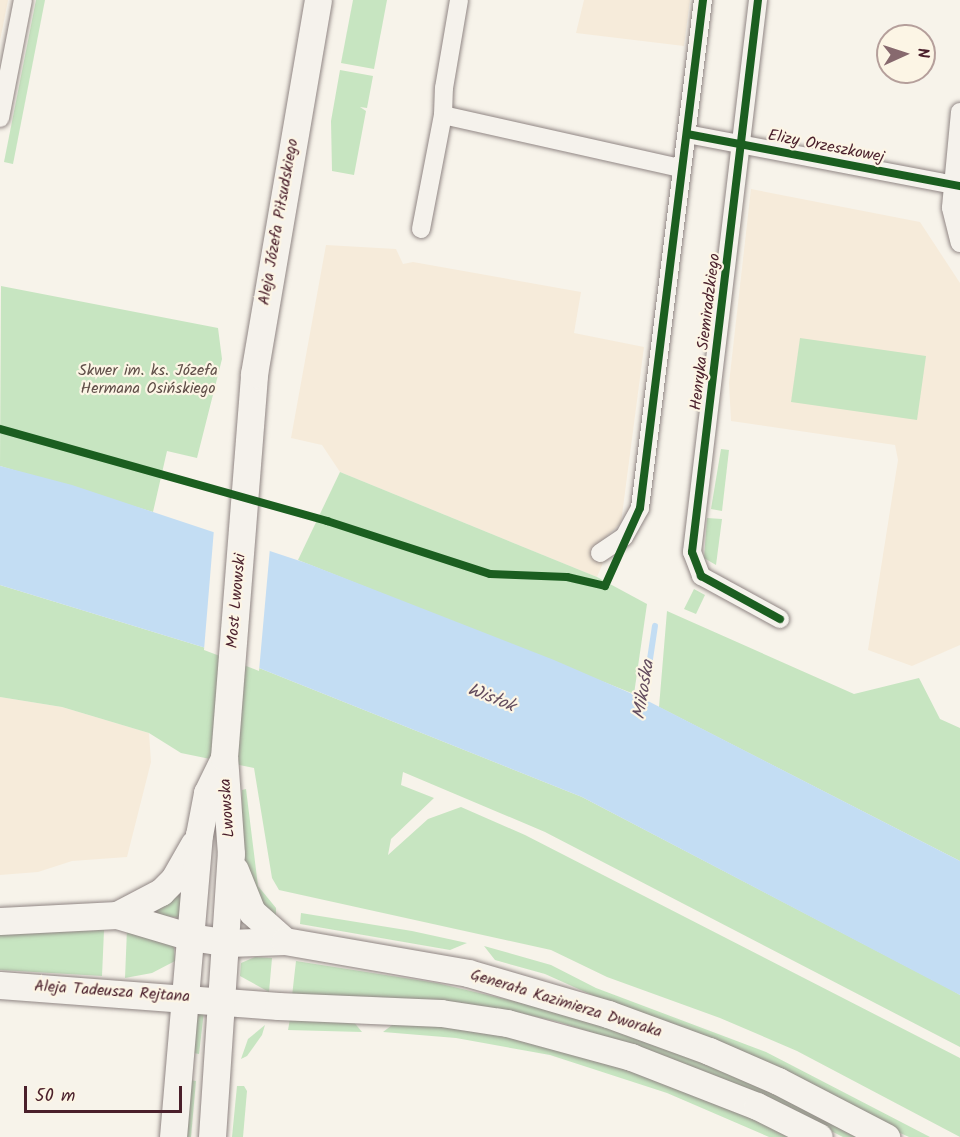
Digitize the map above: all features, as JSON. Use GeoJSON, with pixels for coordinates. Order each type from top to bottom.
{"type":"FeatureCollection","features":[{"type":"Feature","properties":{"kind":"main road","name":"Aleja Józefa Piłsudskiego"},"geometry":{"type":"LineString","coordinates":[[250,446],[254,374],[318,0]]}},
{"type":"Feature","properties":{"kind":"main road","name":"Most Lwowski"},"geometry":{"type":"LineString","coordinates":[[224,757],[250,446]]}},
{"type":"Feature","properties":{"kind":"main road","name":"Lwowska"},"geometry":{"type":"LineString","coordinates":[[173,1137],[199,835],[207,793],[224,757]]}},
{"type":"Feature","properties":{"kind":"main road","name":"Lwowska"},"geometry":{"type":"LineString","coordinates":[[212,1137],[228,943],[231,854],[224,757]]}},
{"type":"Feature","properties":{"kind":"main road"},"geometry":{"type":"LineString","coordinates":[[117,915],[160,892],[174,879],[199,835]]}},
{"type":"Feature","properties":{"kind":"main road"},"geometry":{"type":"LineString","coordinates":[[231,854],[239,887],[252,912],[285,941]]}},
{"type":"Feature","properties":{"kind":"main road"},"geometry":{"type":"LineString","coordinates":[[0,921],[117,915],[191,937]]}},
{"type":"Feature","properties":{"kind":"main road","name":"Generała Kazimierza Dworaka"},"geometry":{"type":"LineString","coordinates":[[191,937],[228,943],[285,941],[468,973],[608,1014],[778,1081],[886,1137]]}},
{"type":"Feature","properties":{"kind":"main road","name":"Aleja Tadeusza Rejtana"},"geometry":{"type":"LineString","coordinates":[[0,985],[224,999]]}},
{"type":"Feature","properties":{"kind":"main road","name":"Generała Kazimierza Dworaka"},"geometry":{"type":"LineString","coordinates":[[224,999],[441,1013],[507,1023],[631,1057],[757,1106],[819,1137]]}},
{"type":"Feature","properties":{"kind":"street"},"geometry":{"type":"LineString","coordinates":[[0,118],[23,0]]}},
{"type":"Feature","properties":{"kind":"street"},"geometry":{"type":"LineString","coordinates":[[421,229],[443,116],[444,88],[459,0]]}},
{"type":"Feature","properties":{"kind":"street"},"geometry":{"type":"LineString","coordinates":[[600,553],[624,537],[640,508],[703,0]]}},
{"type":"Feature","properties":{"kind":"street","name":"Henryka Siemiradzkiego"},"geometry":{"type":"LineString","coordinates":[[758,0],[743,145],[693,560],[707,580],[780,619]]}},
{"type":"Feature","properties":{"kind":"street"},"geometry":{"type":"LineString","coordinates":[[960,112],[956,186],[951,218],[960,243]]}},
{"type":"Feature","properties":{"kind":"street"},"geometry":{"type":"LineString","coordinates":[[443,116],[681,168]]}},
{"type":"Feature","properties":{"kind":"street","name":"Elizy Orzeszkowej"},"geometry":{"type":"LineString","coordinates":[[687,134],[956,186]]}},
{"type":"Feature","properties":{"kind":"shaded area"},"geometry":{"type":"Polygon","coordinates":[[[0,0],[8,0],[0,41],[0,0]]]}},
{"type":"Feature","properties":{"kind":"shaded area"},"geometry":{"type":"Polygon","coordinates":[[[584,0],[690,0],[684,46],[576,33],[584,0]]]}},
{"type":"Feature","properties":{"kind":"shaded area"},"geometry":{"type":"Polygon","coordinates":[[[751,189],[920,222],[960,283],[960,645],[912,666],[868,650],[898,460],[895,445],[731,421],[729,383],[751,189]]]}},
{"type":"Feature","properties":{"kind":"shaded area"},"geometry":{"type":"Polygon","coordinates":[[[326,245],[396,249],[403,264],[413,262],[581,292],[574,333],[644,347],[621,523],[597,545],[603,563],[597,577],[340,472],[322,445],[291,438],[326,245]]]}},
{"type":"Feature","properties":{"kind":"shaded area"},"geometry":{"type":"Polygon","coordinates":[[[0,697],[62,707],[149,733],[151,762],[127,857],[72,861],[38,872],[0,875],[0,697]]]}},
{"type":"Feature","properties":{"kind":"green space"},"geometry":{"type":"Polygon","coordinates":[[[36,0],[45,0],[13,164],[4,162],[36,0]]]}},
{"type":"Feature","properties":{"kind":"green space"},"geometry":{"type":"Polygon","coordinates":[[[353,0],[387,0],[374,69],[341,63],[353,0]]]}},
{"type":"Feature","properties":{"kind":"green space"},"geometry":{"type":"Polygon","coordinates":[[[340,70],[373,76],[367,108],[360,107],[366,111],[354,175],[332,171],[331,121],[340,70]]]}},
{"type":"Feature","properties":{"kind":"green space","name":"Skwer im. ks. Józefa Hermana Osińskiego"},"geometry":{"type":"Polygon","coordinates":[[[1,286],[218,328],[222,359],[197,458],[167,451],[153,512],[0,466],[1,286]]]}},
{"type":"Feature","properties":{"kind":"green space"},"geometry":{"type":"Polygon","coordinates":[[[800,338],[926,356],[917,420],[791,402],[800,338]]]}},
{"type":"Feature","properties":{"kind":"green space"},"geometry":{"type":"Polygon","coordinates":[[[721,449],[729,450],[722,511],[711,509],[721,449]]]}},
{"type":"Feature","properties":{"kind":"green space"},"geometry":{"type":"Polygon","coordinates":[[[340,472],[597,577],[647,604],[634,694],[298,560],[340,472]]]}},
{"type":"Feature","properties":{"kind":"green space"},"geometry":{"type":"Polygon","coordinates":[[[707,518],[722,519],[716,565],[704,558],[707,518]]]}},
{"type":"Feature","properties":{"kind":"green space"},"geometry":{"type":"Polygon","coordinates":[[[0,585],[219,652],[582,797],[950,989],[960,995],[960,1047],[545,832],[403,772],[401,785],[434,798],[391,839],[388,855],[428,819],[461,807],[525,835],[960,1058],[960,1137],[797,1051],[720,1018],[607,977],[551,950],[279,890],[272,878],[254,768],[181,753],[149,733],[62,707],[0,697],[0,585]]]}},
{"type":"Feature","properties":{"kind":"green space"},"geometry":{"type":"Polygon","coordinates":[[[694,589],[705,595],[696,614],[684,609],[694,589]]]}},
{"type":"Feature","properties":{"kind":"green space"},"geometry":{"type":"Polygon","coordinates":[[[667,611],[854,694],[919,678],[940,719],[960,728],[960,861],[659,707],[667,611]]]}},
{"type":"Feature","properties":{"kind":"green space"},"geometry":{"type":"Polygon","coordinates":[[[246,789],[258,886],[276,908],[276,918],[269,915],[246,881],[242,790],[246,789]]]}},
{"type":"Feature","properties":{"kind":"green space"},"geometry":{"type":"Polygon","coordinates":[[[182,886],[180,918],[143,913],[182,886]]]}},
{"type":"Feature","properties":{"kind":"green space"},"geometry":{"type":"Polygon","coordinates":[[[301,913],[412,931],[467,943],[450,950],[300,924],[301,913]]]}},
{"type":"Feature","properties":{"kind":"green space"},"geometry":{"type":"Polygon","coordinates":[[[127,929],[174,946],[175,961],[152,973],[125,978],[127,929]]]}},
{"type":"Feature","properties":{"kind":"green space"},"geometry":{"type":"Polygon","coordinates":[[[104,930],[102,976],[0,970],[0,934],[104,930]]]}},
{"type":"Feature","properties":{"kind":"green space"},"geometry":{"type":"Polygon","coordinates":[[[484,946],[551,965],[596,988],[766,1052],[930,1137],[909,1137],[545,974],[495,960],[484,946]]]}},
{"type":"Feature","properties":{"kind":"green space"},"geometry":{"type":"Polygon","coordinates":[[[255,957],[272,958],[269,992],[240,976],[241,963],[255,957]]]}},
{"type":"Feature","properties":{"kind":"green space"},"geometry":{"type":"Polygon","coordinates":[[[296,961],[437,983],[556,1011],[674,1050],[783,1097],[864,1137],[843,1137],[779,1105],[633,1046],[559,1022],[520,1013],[292,996],[296,961]]]}},
{"type":"Feature","properties":{"kind":"green space"},"geometry":{"type":"Polygon","coordinates":[[[197,1010],[204,1011],[199,1054],[193,1053],[197,1010]]]}},
{"type":"Feature","properties":{"kind":"green space"},"geometry":{"type":"Polygon","coordinates":[[[290,1019],[353,1021],[362,1032],[288,1030],[290,1019]]]}},
{"type":"Feature","properties":{"kind":"green space"},"geometry":{"type":"Polygon","coordinates":[[[396,1022],[482,1030],[553,1045],[701,1095],[793,1137],[769,1137],[667,1093],[550,1055],[456,1038],[383,1032],[396,1022]]]}},
{"type":"Feature","properties":{"kind":"green space"},"geometry":{"type":"Polygon","coordinates":[[[265,1025],[262,1035],[247,1056],[241,1059],[248,1039],[265,1025]]]}},
{"type":"Feature","properties":{"kind":"green space"},"geometry":{"type":"Polygon","coordinates":[[[190,1080],[196,1081],[191,1137],[185,1137],[190,1080]]]}},
{"type":"Feature","properties":{"kind":"green space"},"geometry":{"type":"Polygon","coordinates":[[[237,1086],[244,1086],[247,1091],[243,1137],[232,1137],[237,1086]]]}},
{"type":"Feature","properties":{"kind":"water","name":"Wisłok"},"geometry":{"type":"Polygon","coordinates":[[[0,466],[72,485],[306,563],[554,660],[644,699],[960,861],[960,995],[582,797],[219,652],[0,585],[0,466]]]}},
{"type":"Feature","properties":{"kind":"pier"},"geometry":{"type":"Polygon","coordinates":[[[214,529],[270,548],[259,671],[204,650],[214,529]]]}},
{"type":"Feature","properties":{"kind":"waterway","name":"Mikośka"},"geometry":{"type":"LineString","coordinates":[[643,706],[655,626]]}},
{"type":"Feature","properties":{"kind":"cycle path"},"geometry":{"type":"LineString","coordinates":[[0,429],[327,521],[490,574],[567,577],[605,586],[640,508],[703,0]]}},
{"type":"Feature","properties":{"kind":"cycle path"},"geometry":{"type":"LineString","coordinates":[[758,0],[692,552],[701,576],[780,619]]}},
{"type":"Feature","properties":{"kind":"cycle path"},"geometry":{"type":"LineString","coordinates":[[687,134],[960,186]]}}]}
